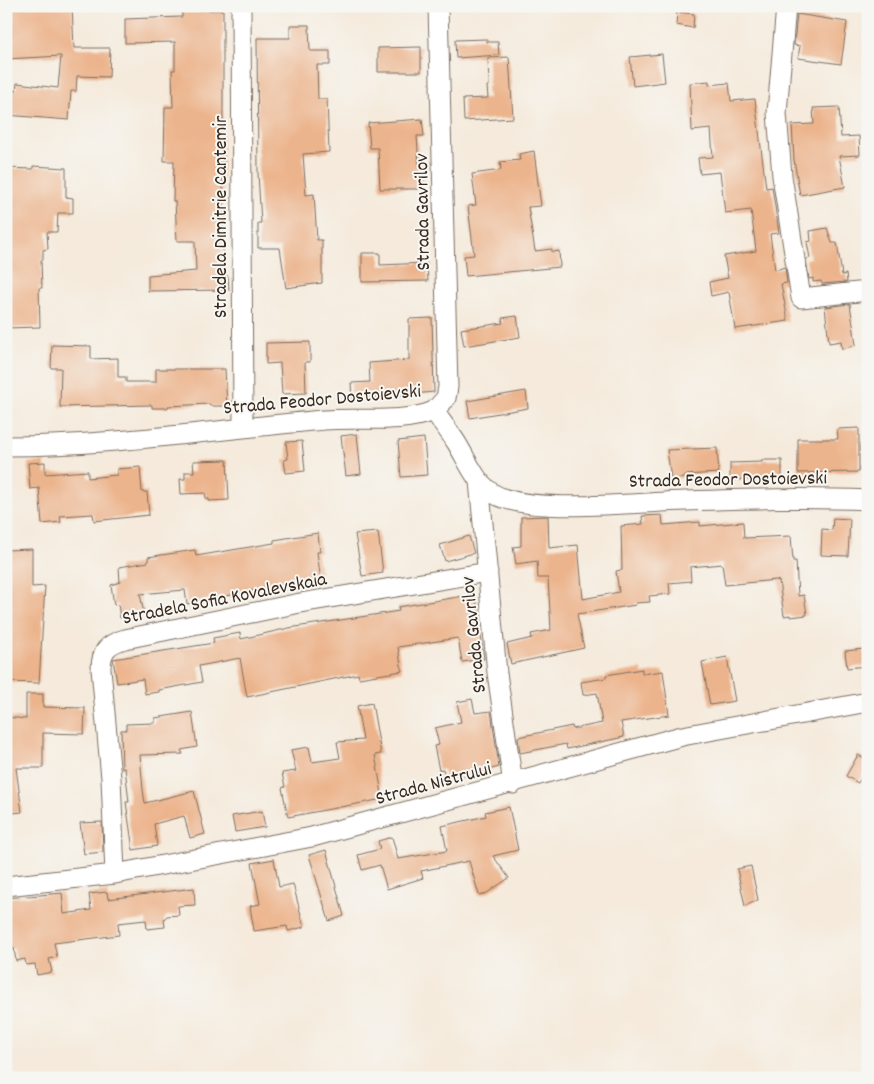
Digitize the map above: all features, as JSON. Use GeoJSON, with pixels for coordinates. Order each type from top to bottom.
{"type":"FeatureCollection","features":[{"type":"Feature","properties":{"kind":"street","name":"Stradela Dimitrie Cantemir"},"geometry":{"type":"LineString","coordinates":[[241,6],[243,427]]}},
{"type":"Feature","properties":{"kind":"street","name":"Strada Gavrilov"},"geometry":{"type":"LineString","coordinates":[[434,411],[446,398],[448,387],[438,6]]}},
{"type":"Feature","properties":{"kind":"street"},"geometry":{"type":"LineString","coordinates":[[786,6],[777,113],[782,176],[802,298],[868,291]]}},
{"type":"Feature","properties":{"kind":"street","name":"Strada Feodor Dostoievski"},"geometry":{"type":"LineString","coordinates":[[6,446],[89,443],[346,418],[406,418],[434,411],[457,442],[479,481],[494,494],[543,506],[831,498],[868,500]]}},
{"type":"Feature","properties":{"kind":"street","name":"Strada Gavrilov"},"geometry":{"type":"LineString","coordinates":[[479,481],[497,673],[513,784]]}},
{"type":"Feature","properties":{"kind":"street","name":"Stradela Sofia Kovalevskaia"},"geometry":{"type":"LineString","coordinates":[[115,874],[111,778],[100,670],[101,658],[105,649],[113,643],[125,639],[300,603],[488,572]]}},
{"type":"Feature","properties":{"kind":"street","name":"Strada Nistrului"},"geometry":{"type":"LineString","coordinates":[[6,886],[115,874],[312,837],[513,784],[613,753],[682,736],[868,702]]}},
{"type":"Feature","properties":{"kind":"building"},"geometry":{"type":"Polygon","coordinates":[[[6,6],[72,6],[74,48],[110,48],[109,77],[77,76],[76,91],[71,91],[69,120],[6,115],[8,91],[16,91],[17,83],[58,88],[61,56],[6,59],[6,6]]]}},
{"type":"Feature","properties":{"kind":"building"},"geometry":{"type":"Polygon","coordinates":[[[182,10],[223,10],[223,276],[228,276],[229,290],[148,291],[148,275],[196,271],[195,241],[177,241],[175,201],[173,201],[174,161],[164,161],[165,107],[173,107],[172,70],[175,70],[175,42],[125,43],[125,19],[182,17],[182,10]]]}},
{"type":"Feature","properties":{"kind":"building"},"geometry":{"type":"Polygon","coordinates":[[[677,12],[694,14],[693,28],[676,25],[677,12]]]}},
{"type":"Feature","properties":{"kind":"building"},"geometry":{"type":"Polygon","coordinates":[[[797,14],[847,22],[841,64],[798,58],[800,46],[794,45],[797,14]]]}},
{"type":"Feature","properties":{"kind":"building"},"geometry":{"type":"Polygon","coordinates":[[[290,25],[309,25],[310,51],[330,51],[330,65],[317,65],[318,99],[327,99],[329,152],[303,154],[306,195],[314,194],[317,240],[322,240],[322,283],[286,288],[280,248],[258,248],[258,223],[261,223],[258,173],[257,38],[290,38],[290,25]]]}},
{"type":"Feature","properties":{"kind":"building"},"geometry":{"type":"Polygon","coordinates":[[[487,39],[487,42],[498,42],[499,55],[456,58],[455,40],[487,39]]]}},
{"type":"Feature","properties":{"kind":"building"},"geometry":{"type":"Polygon","coordinates":[[[421,47],[421,72],[378,72],[378,48],[421,47]]]}},
{"type":"Feature","properties":{"kind":"building"},"geometry":{"type":"Polygon","coordinates":[[[662,54],[665,82],[633,86],[630,57],[662,54]]]}},
{"type":"Feature","properties":{"kind":"building"},"geometry":{"type":"Polygon","coordinates":[[[509,57],[513,118],[464,121],[463,99],[488,98],[488,58],[509,57]]]}},
{"type":"Feature","properties":{"kind":"building"},"geometry":{"type":"Polygon","coordinates":[[[709,81],[709,85],[729,83],[731,101],[755,99],[766,188],[772,187],[779,233],[770,234],[775,270],[785,267],[787,283],[781,284],[788,321],[735,329],[729,292],[711,296],[709,282],[728,278],[724,256],[756,251],[751,210],[725,213],[720,172],[700,174],[698,158],[713,157],[711,129],[692,131],[690,83],[709,81]]]}},
{"type":"Feature","properties":{"kind":"building"},"geometry":{"type":"Polygon","coordinates":[[[839,107],[841,137],[859,136],[860,155],[839,156],[845,187],[800,195],[794,160],[792,125],[814,124],[813,108],[839,107]]]}},
{"type":"Feature","properties":{"kind":"building"},"geometry":{"type":"Polygon","coordinates":[[[422,119],[424,136],[417,136],[419,166],[423,166],[424,180],[418,180],[419,189],[380,189],[378,148],[370,148],[368,123],[422,119]]]}},
{"type":"Feature","properties":{"kind":"building"},"geometry":{"type":"Polygon","coordinates":[[[534,151],[541,206],[528,207],[535,251],[552,249],[552,252],[559,251],[560,267],[466,276],[464,256],[474,255],[468,206],[476,205],[472,174],[501,170],[500,162],[520,160],[519,154],[534,151]]]}},
{"type":"Feature","properties":{"kind":"building"},"geometry":{"type":"Polygon","coordinates":[[[33,166],[66,168],[66,197],[73,198],[73,213],[58,213],[57,232],[47,232],[48,249],[43,250],[43,260],[41,260],[42,288],[39,288],[40,327],[6,328],[6,168],[33,169],[33,166]]]}},
{"type":"Feature","properties":{"kind":"building"},"geometry":{"type":"Polygon","coordinates":[[[827,228],[832,243],[837,243],[842,275],[846,274],[847,282],[822,284],[821,281],[813,282],[813,278],[809,279],[806,259],[810,258],[807,242],[811,241],[810,231],[827,228]]]}},
{"type":"Feature","properties":{"kind":"building"},"geometry":{"type":"Polygon","coordinates":[[[362,253],[380,253],[380,265],[427,263],[428,281],[362,282],[362,253]]]}},
{"type":"Feature","properties":{"kind":"building"},"geometry":{"type":"Polygon","coordinates":[[[850,304],[856,345],[842,349],[841,341],[829,343],[825,307],[850,304]]]}},
{"type":"Feature","properties":{"kind":"building"},"geometry":{"type":"Polygon","coordinates":[[[517,316],[520,337],[464,346],[461,329],[503,323],[502,318],[517,316]]]}},
{"type":"Feature","properties":{"kind":"building"},"geometry":{"type":"Polygon","coordinates":[[[432,318],[434,392],[352,400],[351,383],[370,382],[369,363],[409,360],[409,319],[432,318]]]}},
{"type":"Feature","properties":{"kind":"building"},"geometry":{"type":"Polygon","coordinates":[[[310,342],[310,362],[305,362],[306,393],[282,394],[280,363],[266,364],[266,343],[310,342]]]}},
{"type":"Feature","properties":{"kind":"building"},"geometry":{"type":"Polygon","coordinates":[[[52,345],[91,346],[91,359],[118,358],[118,377],[126,377],[126,382],[156,382],[156,369],[225,369],[227,406],[210,406],[210,404],[168,406],[168,408],[152,408],[152,405],[60,407],[61,368],[51,368],[52,345]]]}},
{"type":"Feature","properties":{"kind":"building"},"geometry":{"type":"Polygon","coordinates":[[[526,391],[528,408],[470,418],[467,401],[526,391]]]}},
{"type":"Feature","properties":{"kind":"building"},"geometry":{"type":"Polygon","coordinates":[[[859,428],[859,472],[798,473],[798,439],[838,439],[837,429],[859,428]]]}},
{"type":"Feature","properties":{"kind":"building"},"geometry":{"type":"Polygon","coordinates":[[[357,434],[361,474],[346,476],[341,436],[357,434]]]}},
{"type":"Feature","properties":{"kind":"building"},"geometry":{"type":"Polygon","coordinates":[[[424,438],[427,475],[401,477],[398,441],[424,438]]]}},
{"type":"Feature","properties":{"kind":"building"},"geometry":{"type":"Polygon","coordinates":[[[302,441],[305,471],[286,473],[284,460],[288,459],[286,442],[302,441]]]}},
{"type":"Feature","properties":{"kind":"building"},"geometry":{"type":"Polygon","coordinates":[[[717,448],[719,473],[685,475],[685,478],[671,479],[667,450],[717,448]]]}},
{"type":"Feature","properties":{"kind":"building"},"geometry":{"type":"Polygon","coordinates":[[[227,460],[229,500],[209,501],[209,499],[206,499],[205,493],[181,494],[180,479],[185,479],[185,472],[194,472],[193,461],[227,460]]]}},
{"type":"Feature","properties":{"kind":"building"},"geometry":{"type":"Polygon","coordinates":[[[762,460],[782,460],[782,477],[730,480],[730,463],[762,462],[762,460]]]}},
{"type":"Feature","properties":{"kind":"building"},"geometry":{"type":"Polygon","coordinates":[[[45,462],[45,474],[88,471],[88,478],[117,475],[117,469],[140,467],[142,492],[147,492],[149,515],[94,521],[93,514],[60,516],[61,522],[42,524],[39,488],[30,489],[28,463],[45,462]]]}},
{"type":"Feature","properties":{"kind":"building"},"geometry":{"type":"Polygon","coordinates":[[[662,515],[663,525],[700,522],[700,526],[743,522],[744,538],[791,536],[793,561],[796,561],[798,596],[804,595],[807,615],[784,616],[779,581],[725,585],[722,564],[690,567],[691,581],[669,583],[670,594],[649,596],[650,602],[577,614],[584,648],[511,664],[507,644],[532,638],[531,634],[551,630],[548,578],[538,578],[537,561],[516,564],[513,547],[521,546],[521,517],[548,516],[549,548],[578,545],[583,599],[619,592],[616,571],[622,570],[621,526],[643,524],[642,516],[662,515]]]}},
{"type":"Feature","properties":{"kind":"building"},"geometry":{"type":"Polygon","coordinates":[[[833,518],[850,519],[848,556],[821,555],[822,529],[832,530],[833,518]]]}},
{"type":"Feature","properties":{"kind":"building"},"geometry":{"type":"Polygon","coordinates":[[[378,532],[383,573],[362,576],[355,534],[378,532]]]}},
{"type":"Feature","properties":{"kind":"building"},"geometry":{"type":"Polygon","coordinates":[[[318,533],[320,552],[317,552],[321,581],[265,588],[187,604],[185,590],[140,594],[144,614],[120,618],[118,604],[114,605],[111,585],[120,582],[119,567],[148,562],[148,557],[195,550],[196,556],[274,543],[274,540],[318,533]]]}},
{"type":"Feature","properties":{"kind":"building"},"geometry":{"type":"Polygon","coordinates":[[[469,536],[474,553],[445,561],[440,545],[469,536]]]}},
{"type":"Feature","properties":{"kind":"building"},"geometry":{"type":"Polygon","coordinates":[[[32,549],[32,587],[45,586],[39,683],[6,682],[6,550],[32,549]]]}},
{"type":"Feature","properties":{"kind":"building"},"geometry":{"type":"Polygon","coordinates":[[[464,596],[465,599],[476,597],[484,659],[462,662],[458,638],[398,647],[402,671],[359,678],[358,674],[247,697],[240,658],[199,666],[202,682],[159,690],[159,692],[145,694],[143,679],[117,683],[113,659],[214,643],[213,638],[240,633],[241,639],[289,628],[399,611],[398,607],[464,596]]]}},
{"type":"Feature","properties":{"kind":"building"},"geometry":{"type":"Polygon","coordinates":[[[864,649],[866,666],[847,668],[845,651],[864,649]]]}},
{"type":"Feature","properties":{"kind":"building"},"geometry":{"type":"Polygon","coordinates":[[[727,657],[735,701],[710,705],[702,662],[727,657]]]}},
{"type":"Feature","properties":{"kind":"building"},"geometry":{"type":"Polygon","coordinates":[[[642,669],[642,674],[663,671],[669,715],[621,722],[624,737],[567,749],[566,744],[520,753],[518,737],[572,726],[573,729],[602,723],[597,693],[583,695],[581,682],[606,678],[606,675],[642,669]]]}},
{"type":"Feature","properties":{"kind":"building"},"geometry":{"type":"Polygon","coordinates":[[[26,694],[43,694],[43,707],[85,708],[84,734],[43,733],[43,768],[16,768],[22,812],[6,814],[6,717],[26,719],[26,694]]]}},
{"type":"Feature","properties":{"kind":"building"},"geometry":{"type":"Polygon","coordinates":[[[472,699],[475,713],[491,711],[499,767],[446,781],[443,769],[439,770],[434,746],[439,745],[435,728],[461,722],[457,702],[472,699]]]}},
{"type":"Feature","properties":{"kind":"building"},"geometry":{"type":"Polygon","coordinates":[[[372,703],[381,754],[375,755],[383,799],[288,817],[282,788],[285,787],[282,773],[296,771],[291,750],[309,747],[312,762],[340,758],[337,742],[363,740],[357,706],[372,703]]]}},
{"type":"Feature","properties":{"kind":"building"},"geometry":{"type":"Polygon","coordinates":[[[192,712],[197,747],[181,750],[183,754],[140,755],[143,790],[145,803],[194,791],[205,834],[190,838],[184,816],[154,824],[157,846],[133,850],[126,802],[129,802],[125,768],[122,769],[121,730],[126,730],[126,724],[155,723],[155,718],[192,712]]]}},
{"type":"Feature","properties":{"kind":"building"},"geometry":{"type":"Polygon","coordinates":[[[858,755],[868,760],[868,766],[858,783],[846,776],[858,755]]]}},
{"type":"Feature","properties":{"kind":"building"},"geometry":{"type":"Polygon","coordinates":[[[509,807],[518,850],[493,856],[509,878],[487,893],[479,895],[469,861],[421,871],[423,878],[387,889],[380,865],[362,870],[358,855],[380,849],[378,841],[392,837],[398,859],[447,851],[442,826],[486,816],[485,812],[509,807]]]}},
{"type":"Feature","properties":{"kind":"building"},"geometry":{"type":"Polygon","coordinates":[[[262,811],[265,827],[235,832],[232,816],[262,811]]]}},
{"type":"Feature","properties":{"kind":"building"},"geometry":{"type":"Polygon","coordinates":[[[102,822],[103,852],[84,854],[80,823],[102,822]]]}},
{"type":"Feature","properties":{"kind":"building"},"geometry":{"type":"Polygon","coordinates":[[[326,850],[344,916],[329,921],[309,855],[326,850]]]}},
{"type":"Feature","properties":{"kind":"building"},"geometry":{"type":"Polygon","coordinates":[[[274,859],[279,887],[293,884],[304,927],[288,931],[287,926],[254,931],[250,906],[260,904],[252,863],[274,859]]]}},
{"type":"Feature","properties":{"kind":"building"},"geometry":{"type":"Polygon","coordinates":[[[751,866],[758,900],[745,906],[737,869],[751,866]]]}},
{"type":"Feature","properties":{"kind":"building"},"geometry":{"type":"Polygon","coordinates":[[[194,888],[195,905],[178,906],[179,915],[167,916],[164,919],[165,927],[147,929],[146,920],[118,923],[119,935],[54,943],[57,957],[49,959],[52,972],[37,975],[35,964],[26,965],[25,959],[16,961],[14,948],[6,949],[6,898],[62,893],[64,914],[91,910],[89,894],[107,892],[108,899],[194,888]]]}}]}
